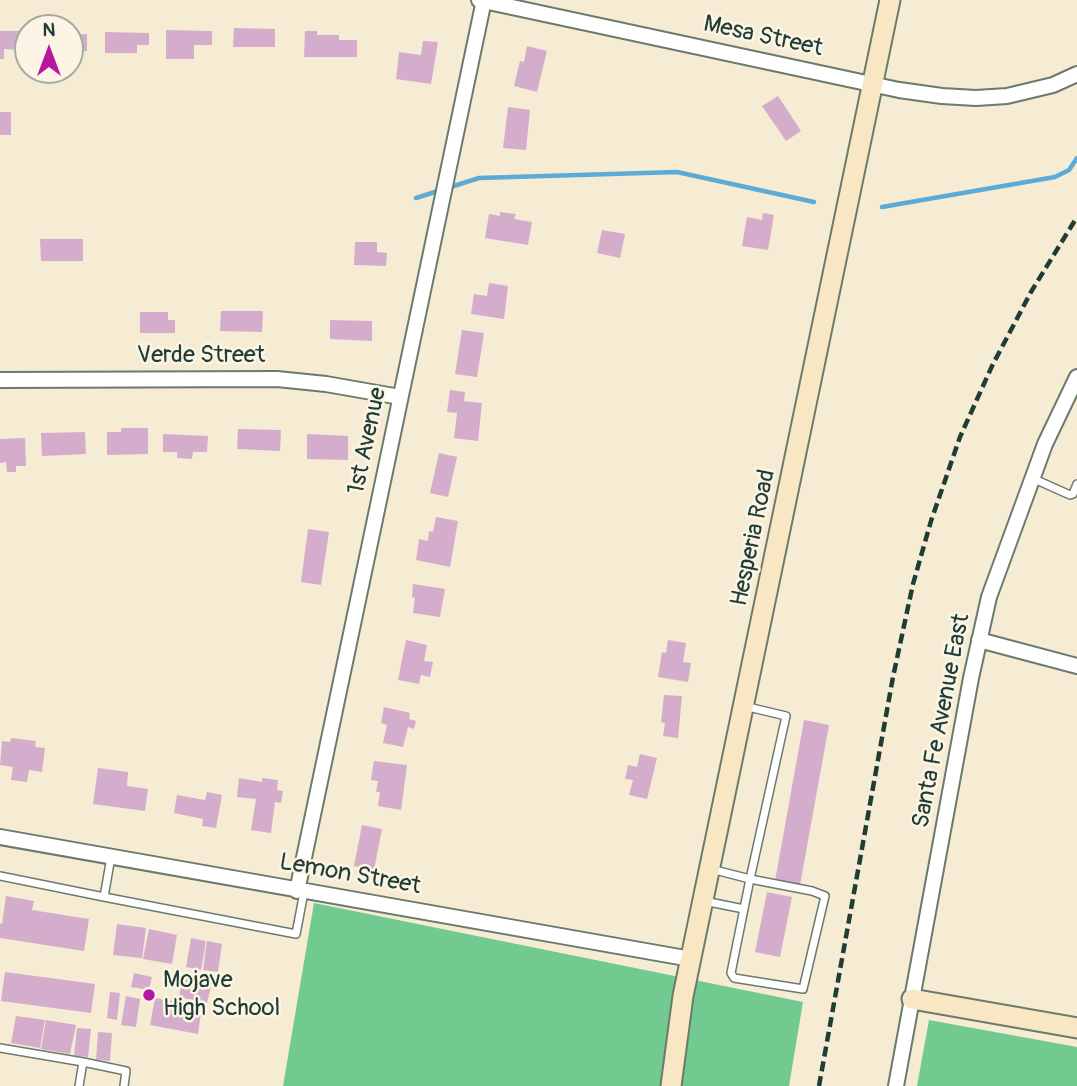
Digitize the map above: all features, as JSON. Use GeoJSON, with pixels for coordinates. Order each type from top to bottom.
{"type":"FeatureCollection","features":[{"type":"Feature","properties":{"kind":"main road","name":"Hesperia Road"},"geometry":{"type":"LineString","coordinates":[[671,1086],[678,1025],[691,959],[890,0]]}},
{"type":"Feature","properties":{"kind":"main road"},"geometry":{"type":"LineString","coordinates":[[912,999],[1077,1028]]}},
{"type":"Feature","properties":{"kind":"street","name":"Mesa Street"},"geometry":{"type":"LineString","coordinates":[[482,0],[873,84],[942,96],[994,97],[1039,89],[1077,74]]}},
{"type":"Feature","properties":{"kind":"street","name":"1st Avenue"},"geometry":{"type":"LineString","coordinates":[[300,891],[482,0]]}},
{"type":"Feature","properties":{"kind":"street","name":"Santa Fe Avenue East"},"geometry":{"type":"LineString","coordinates":[[896,1086],[979,640],[997,573],[1031,478],[1072,396],[1077,377]]}},
{"type":"Feature","properties":{"kind":"street","name":"Verde Street"},"geometry":{"type":"LineString","coordinates":[[0,380],[277,379],[400,397]]}},
{"type":"Feature","properties":{"kind":"street"},"geometry":{"type":"LineString","coordinates":[[979,640],[1077,666]]}},
{"type":"Feature","properties":{"kind":"street","name":"Lemon Street"},"geometry":{"type":"LineString","coordinates":[[0,837],[691,959]]}},
{"type":"Feature","properties":{"kind":"lane"},"geometry":{"type":"LineString","coordinates":[[1031,478],[1070,495],[1077,484]]}},
{"type":"Feature","properties":{"kind":"lane"},"geometry":{"type":"LineString","coordinates":[[710,869],[750,879],[812,891],[825,896],[803,989],[734,978],[731,973],[750,879],[786,716],[744,706]]}},
{"type":"Feature","properties":{"kind":"lane"},"geometry":{"type":"LineString","coordinates":[[104,897],[111,857]]}},
{"type":"Feature","properties":{"kind":"lane"},"geometry":{"type":"LineString","coordinates":[[0,876],[296,934],[300,891]]}},
{"type":"Feature","properties":{"kind":"lane"},"geometry":{"type":"LineString","coordinates":[[703,901],[744,909]]}},
{"type":"Feature","properties":{"kind":"lane"},"geometry":{"type":"LineString","coordinates":[[0,1048],[126,1071],[124,1086]]}},
{"type":"Feature","properties":{"kind":"lane"},"geometry":{"type":"LineString","coordinates":[[79,1086],[83,1062]]}},
{"type":"Feature","properties":{"kind":"green space"},"geometry":{"type":"Polygon","coordinates":[[[314,903],[803,1002],[789,1086],[283,1086],[314,903]]]}},
{"type":"Feature","properties":{"kind":"green space"},"geometry":{"type":"Polygon","coordinates":[[[929,1020],[1077,1047],[1077,1086],[917,1086],[929,1020]]]}},
{"type":"Feature","properties":{"kind":"building"},"geometry":{"type":"Polygon","coordinates":[[[234,28],[275,29],[275,47],[233,47],[234,28]]]}},
{"type":"Feature","properties":{"kind":"building"},"geometry":{"type":"Polygon","coordinates":[[[166,30],[212,31],[212,45],[194,45],[194,59],[166,59],[166,30]]]}},
{"type":"Feature","properties":{"kind":"building"},"geometry":{"type":"Polygon","coordinates":[[[0,31],[14,31],[14,50],[4,49],[4,59],[0,59],[0,31]]]}},
{"type":"Feature","properties":{"kind":"building"},"geometry":{"type":"Polygon","coordinates":[[[305,31],[317,31],[317,35],[339,35],[339,40],[357,40],[357,57],[304,57],[305,31]]]}},
{"type":"Feature","properties":{"kind":"building"},"geometry":{"type":"Polygon","coordinates":[[[105,32],[149,33],[149,45],[137,45],[137,53],[105,53],[105,32]]]}},
{"type":"Feature","properties":{"kind":"building"},"geometry":{"type":"Polygon","coordinates":[[[84,34],[87,34],[87,51],[84,51],[84,34]]]}},
{"type":"Feature","properties":{"kind":"building"},"geometry":{"type":"Polygon","coordinates":[[[423,41],[438,42],[431,84],[396,79],[399,52],[421,55],[423,41]]]}},
{"type":"Feature","properties":{"kind":"building"},"geometry":{"type":"Polygon","coordinates":[[[527,46],[547,51],[537,92],[514,86],[527,46]]]}},
{"type":"Feature","properties":{"kind":"building"},"geometry":{"type":"Polygon","coordinates":[[[778,96],[801,131],[786,141],[762,106],[778,96]]]}},
{"type":"Feature","properties":{"kind":"building"},"geometry":{"type":"Polygon","coordinates":[[[508,107],[530,110],[526,150],[503,148],[508,107]]]}},
{"type":"Feature","properties":{"kind":"building"},"geometry":{"type":"Polygon","coordinates":[[[0,112],[11,112],[11,135],[0,135],[0,112]]]}},
{"type":"Feature","properties":{"kind":"building"},"geometry":{"type":"Polygon","coordinates":[[[500,212],[516,214],[514,219],[532,222],[528,245],[485,238],[489,214],[500,216],[500,212]]]}},
{"type":"Feature","properties":{"kind":"building"},"geometry":{"type":"Polygon","coordinates":[[[763,213],[774,215],[768,250],[742,246],[747,217],[762,220],[763,213]]]}},
{"type":"Feature","properties":{"kind":"building"},"geometry":{"type":"Polygon","coordinates":[[[602,230],[625,234],[620,258],[597,253],[602,230]]]}},
{"type":"Feature","properties":{"kind":"building"},"geometry":{"type":"Polygon","coordinates":[[[40,239],[83,239],[83,261],[41,261],[40,239]]]}},
{"type":"Feature","properties":{"kind":"building"},"geometry":{"type":"Polygon","coordinates":[[[355,242],[377,242],[377,252],[387,253],[386,266],[354,265],[355,242]]]}},
{"type":"Feature","properties":{"kind":"building"},"geometry":{"type":"Polygon","coordinates":[[[489,283],[508,286],[504,319],[471,314],[474,294],[487,296],[489,283]]]}},
{"type":"Feature","properties":{"kind":"building"},"geometry":{"type":"Polygon","coordinates":[[[221,311],[263,311],[262,332],[220,331],[221,311]]]}},
{"type":"Feature","properties":{"kind":"building"},"geometry":{"type":"Polygon","coordinates":[[[140,312],[168,312],[168,320],[175,320],[175,333],[140,333],[140,312]]]}},
{"type":"Feature","properties":{"kind":"building"},"geometry":{"type":"Polygon","coordinates":[[[330,320],[372,321],[372,341],[330,339],[330,320]]]}},
{"type":"Feature","properties":{"kind":"building"},"geometry":{"type":"Polygon","coordinates":[[[462,330],[484,333],[477,377],[455,374],[462,330]]]}},
{"type":"Feature","properties":{"kind":"building"},"geometry":{"type":"Polygon","coordinates":[[[450,390],[465,392],[464,401],[482,403],[478,441],[454,438],[457,413],[447,412],[450,390]]]}},
{"type":"Feature","properties":{"kind":"building"},"geometry":{"type":"Polygon","coordinates":[[[121,428],[148,428],[148,454],[107,455],[107,432],[121,432],[121,428]]]}},
{"type":"Feature","properties":{"kind":"building"},"geometry":{"type":"Polygon","coordinates":[[[238,429],[281,430],[280,451],[237,449],[238,429]]]}},
{"type":"Feature","properties":{"kind":"building"},"geometry":{"type":"Polygon","coordinates":[[[85,432],[86,454],[42,456],[41,433],[85,432]]]}},
{"type":"Feature","properties":{"kind":"building"},"geometry":{"type":"Polygon","coordinates":[[[163,434],[208,436],[207,452],[193,452],[192,459],[177,458],[177,452],[163,452],[163,434]]]}},
{"type":"Feature","properties":{"kind":"building"},"geometry":{"type":"Polygon","coordinates":[[[307,434],[348,436],[348,460],[307,459],[307,434]]]}},
{"type":"Feature","properties":{"kind":"building"},"geometry":{"type":"Polygon","coordinates":[[[25,438],[26,466],[16,466],[16,472],[7,472],[6,462],[0,463],[0,439],[25,438]]]}},
{"type":"Feature","properties":{"kind":"building"},"geometry":{"type":"Polygon","coordinates":[[[439,453],[457,457],[448,497],[430,493],[439,453]]]}},
{"type":"Feature","properties":{"kind":"building"},"geometry":{"type":"Polygon","coordinates":[[[436,517],[458,521],[450,567],[416,560],[419,539],[428,541],[429,531],[433,532],[436,517]]]}},
{"type":"Feature","properties":{"kind":"building"},"geometry":{"type":"Polygon","coordinates":[[[308,529],[329,532],[321,585],[301,582],[308,529]]]}},
{"type":"Feature","properties":{"kind":"building"},"geometry":{"type":"Polygon","coordinates":[[[413,584],[445,589],[440,617],[413,613],[413,584]]]}},
{"type":"Feature","properties":{"kind":"building"},"geometry":{"type":"Polygon","coordinates":[[[406,640],[427,645],[424,661],[433,662],[430,677],[421,675],[419,684],[398,680],[406,640]]]}},
{"type":"Feature","properties":{"kind":"building"},"geometry":{"type":"Polygon","coordinates":[[[668,640],[686,643],[683,662],[691,663],[688,682],[658,677],[662,652],[666,653],[668,640]]]}},
{"type":"Feature","properties":{"kind":"building"},"geometry":{"type":"Polygon","coordinates":[[[664,695],[682,696],[678,738],[663,736],[665,723],[661,722],[664,695]]]}},
{"type":"Feature","properties":{"kind":"building"},"geometry":{"type":"Polygon","coordinates":[[[384,707],[410,713],[409,719],[416,721],[414,729],[408,727],[403,747],[383,743],[387,725],[381,723],[384,707]]]}},
{"type":"Feature","properties":{"kind":"building"},"geometry":{"type":"Polygon","coordinates":[[[804,720],[829,725],[800,885],[775,881],[804,720]]]}},
{"type":"Feature","properties":{"kind":"building"},"geometry":{"type":"Polygon","coordinates":[[[11,738],[36,741],[35,747],[45,748],[42,772],[29,770],[27,782],[11,780],[13,767],[0,765],[2,741],[10,742],[11,738]]]}},
{"type":"Feature","properties":{"kind":"building"},"geometry":{"type":"Polygon","coordinates":[[[640,754],[657,758],[647,799],[629,795],[633,780],[625,779],[628,765],[637,767],[640,754]]]}},
{"type":"Feature","properties":{"kind":"building"},"geometry":{"type":"Polygon","coordinates":[[[374,761],[407,765],[401,810],[378,806],[378,781],[371,780],[374,761]]]}},
{"type":"Feature","properties":{"kind":"building"},"geometry":{"type":"Polygon","coordinates":[[[98,768],[128,772],[127,786],[148,789],[145,811],[93,804],[98,768]]]}},
{"type":"Feature","properties":{"kind":"building"},"geometry":{"type":"Polygon","coordinates":[[[239,778],[262,782],[262,778],[278,780],[277,790],[283,791],[281,803],[275,802],[271,833],[251,830],[256,799],[237,797],[239,778]]]}},
{"type":"Feature","properties":{"kind":"building"},"geometry":{"type":"Polygon","coordinates":[[[207,792],[222,795],[216,828],[202,826],[203,819],[174,813],[177,795],[205,800],[207,792]]]}},
{"type":"Feature","properties":{"kind":"building"},"geometry":{"type":"Polygon","coordinates":[[[362,825],[382,829],[374,870],[354,866],[362,825]]]}},
{"type":"Feature","properties":{"kind":"building"},"geometry":{"type":"Polygon","coordinates":[[[767,892],[792,897],[780,957],[755,952],[767,892]]]}},
{"type":"Feature","properties":{"kind":"building"},"geometry":{"type":"Polygon","coordinates":[[[6,896],[34,901],[32,910],[89,919],[84,951],[0,938],[0,923],[2,924],[6,896]]]}},
{"type":"Feature","properties":{"kind":"building"},"geometry":{"type":"Polygon","coordinates":[[[117,924],[146,928],[142,958],[113,955],[117,924]]]}},
{"type":"Feature","properties":{"kind":"building"},"geometry":{"type":"Polygon","coordinates":[[[149,929],[177,935],[172,964],[143,959],[149,929]]]}},
{"type":"Feature","properties":{"kind":"building"},"geometry":{"type":"Polygon","coordinates":[[[191,938],[206,941],[201,970],[186,967],[191,938]]]}},
{"type":"Feature","properties":{"kind":"building"},"geometry":{"type":"Polygon","coordinates":[[[207,941],[222,944],[218,972],[203,970],[207,941]]]}},
{"type":"Feature","properties":{"kind":"building"},"geometry":{"type":"Polygon","coordinates":[[[5,972],[95,984],[91,1013],[1,1001],[5,972]]]}},
{"type":"Feature","properties":{"kind":"building"},"geometry":{"type":"Polygon","coordinates":[[[134,973],[152,977],[149,990],[131,987],[134,973]]]}},
{"type":"Feature","properties":{"kind":"building"},"geometry":{"type":"Polygon","coordinates":[[[183,976],[212,982],[207,1003],[179,997],[183,976]]]}},
{"type":"Feature","properties":{"kind":"building"},"geometry":{"type":"Polygon","coordinates":[[[110,992],[120,993],[117,1020],[107,1018],[110,992]]]}},
{"type":"Feature","properties":{"kind":"building"},"geometry":{"type":"Polygon","coordinates":[[[126,996],[140,999],[136,1027],[121,1025],[126,996]]]}},
{"type":"Feature","properties":{"kind":"building"},"geometry":{"type":"Polygon","coordinates":[[[155,998],[202,1006],[198,1034],[150,1025],[155,998]]]}},
{"type":"Feature","properties":{"kind":"building"},"geometry":{"type":"Polygon","coordinates":[[[16,1016],[45,1020],[40,1048],[11,1043],[16,1016]]]}},
{"type":"Feature","properties":{"kind":"building"},"geometry":{"type":"Polygon","coordinates":[[[46,1020],[76,1025],[70,1054],[41,1049],[46,1020]]]}},
{"type":"Feature","properties":{"kind":"building"},"geometry":{"type":"Polygon","coordinates":[[[77,1028],[91,1029],[88,1057],[74,1056],[77,1028]]]}},
{"type":"Feature","properties":{"kind":"building"},"geometry":{"type":"Polygon","coordinates":[[[98,1032],[112,1033],[110,1061],[96,1060],[98,1032]]]}},
{"type":"Feature","properties":{"kind":"waterway"},"geometry":{"type":"LineString","coordinates":[[882,207],[1055,177],[1069,170],[1077,158]]}},
{"type":"Feature","properties":{"kind":"waterway"},"geometry":{"type":"LineString","coordinates":[[416,198],[479,178],[677,172],[814,202]]}},
{"type":"Feature","properties":{"kind":"railway"},"geometry":{"type":"LineString","coordinates":[[819,1086],[893,677],[913,584],[931,521],[960,437],[992,366],[1031,292],[1077,217]]}},
{"type":"Feature","properties":{"kind":"place","name":"Mojave High School"},"geometry":{"type":"Point","coordinates":[149,995]}}]}
